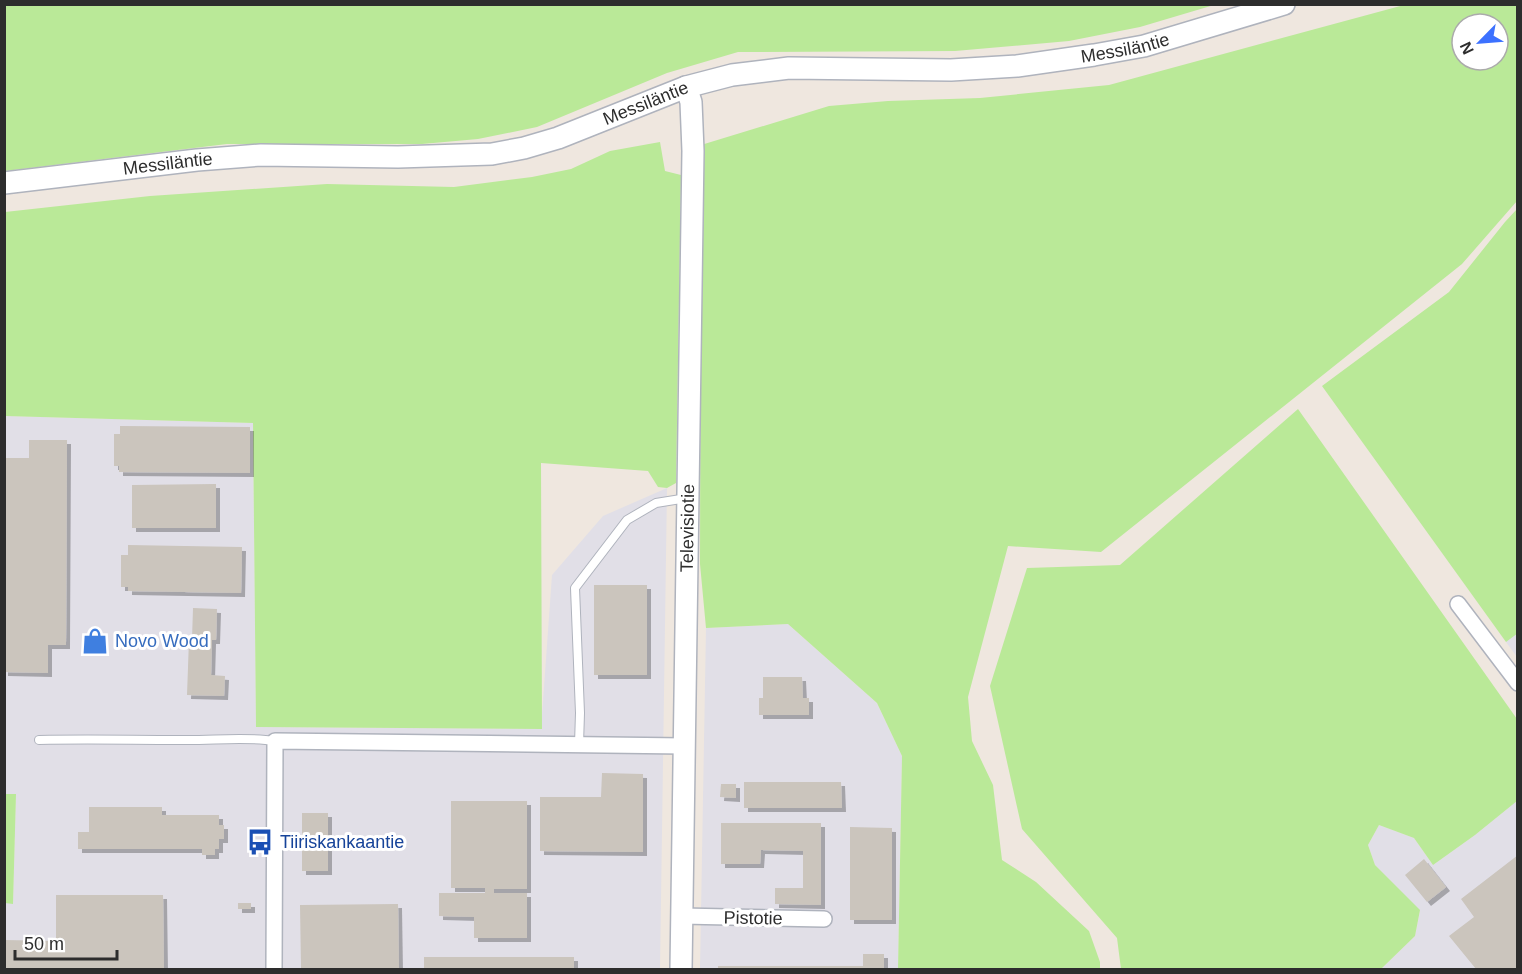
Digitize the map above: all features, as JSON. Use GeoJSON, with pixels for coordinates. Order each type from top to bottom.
{"type":"FeatureCollection","features":[{"type":"Feature","properties":{"kind":"street","name":"Messiläntie"},"geometry":{"type":"LineString","coordinates":[[4,183],[197,160],[261,155],[398,157],[492,154],[558,138],[686,87],[732,75],[789,68],[951,70],[1017,66],[1094,55],[1155,43],[1284,4]]}},
{"type":"Feature","properties":{"kind":"street","name":"Televisiotie"},"geometry":{"type":"LineString","coordinates":[[681,969],[693,151],[691,102],[686,87]]}},
{"type":"Feature","properties":{"kind":"street"},"geometry":{"type":"LineString","coordinates":[[1458,604],[1518,682]]}},
{"type":"Feature","properties":{"kind":"street"},"geometry":{"type":"LineString","coordinates":[[274,969],[276,741],[684,746]]}},
{"type":"Feature","properties":{"kind":"street","name":"Pistotie"},"geometry":{"type":"LineString","coordinates":[[682,916],[824,919]]}},
{"type":"Feature","properties":{"kind":"lane"},"geometry":{"type":"LineString","coordinates":[[579,744],[575,588],[627,520],[656,503],[689,498]]}},
{"type":"Feature","properties":{"kind":"lane"},"geometry":{"type":"LineString","coordinates":[[39,740],[89,738],[181,741],[256,738],[276,741]]}},
{"type":"Feature","properties":{"kind":"shaded area"},"geometry":{"type":"Polygon","coordinates":[[[5,416],[253,423],[256,727],[541,729],[552,575],[603,516],[667,488],[660,969],[5,969],[5,903],[13,903],[16,794],[5,794],[5,416]]]}},
{"type":"Feature","properties":{"kind":"shaded area"},"geometry":{"type":"Polygon","coordinates":[[[788,624],[877,703],[902,756],[898,969],[700,970],[706,628],[788,624]]]}},
{"type":"Feature","properties":{"kind":"shaded area"},"geometry":{"type":"Polygon","coordinates":[[[1517,633],[1517,657],[1506,642],[1517,633]]]}},
{"type":"Feature","properties":{"kind":"shaded area"},"geometry":{"type":"Polygon","coordinates":[[[1517,801],[1517,969],[1381,969],[1415,936],[1420,911],[1375,865],[1368,845],[1379,825],[1414,838],[1433,865],[1517,801]]]}},
{"type":"Feature","properties":{"kind":"green space"},"geometry":{"type":"Polygon","coordinates":[[[4,5],[1214,5],[1140,27],[1069,41],[955,51],[738,52],[667,73],[537,127],[478,139],[422,144],[227,144],[5,171],[4,5]]]}},
{"type":"Feature","properties":{"kind":"green space"},"geometry":{"type":"Polygon","coordinates":[[[1404,5],[1517,5],[1517,201],[1462,264],[1101,552],[1008,546],[968,697],[972,741],[993,785],[1002,860],[1036,882],[1089,931],[1100,962],[1100,969],[898,969],[902,756],[877,703],[788,624],[706,628],[700,564],[701,145],[829,106],[888,101],[980,98],[1109,85],[1404,5]]]}},
{"type":"Feature","properties":{"kind":"green space"},"geometry":{"type":"Polygon","coordinates":[[[660,142],[665,171],[681,175],[676,483],[667,488],[658,487],[648,471],[541,463],[542,729],[256,727],[253,423],[5,416],[5,212],[150,196],[327,184],[454,187],[532,177],[571,169],[610,151],[660,142]]]}},
{"type":"Feature","properties":{"kind":"green space"},"geometry":{"type":"Polygon","coordinates":[[[1517,209],[1518,633],[1506,642],[1322,386],[1449,292],[1517,209]]]}},
{"type":"Feature","properties":{"kind":"green space"},"geometry":{"type":"Polygon","coordinates":[[[1298,409],[1517,719],[1517,801],[1433,865],[1414,838],[1379,825],[1368,845],[1375,865],[1420,910],[1415,936],[1381,969],[1121,969],[1117,938],[1022,829],[990,686],[1027,568],[1120,565],[1298,409]]]}},
{"type":"Feature","properties":{"kind":"green space"},"geometry":{"type":"Polygon","coordinates":[[[5,794],[16,794],[13,904],[5,903],[5,794]]]}},
{"type":"Feature","properties":{"kind":"building"},"geometry":{"type":"Polygon","coordinates":[[[120,426],[250,427],[250,473],[119,472],[119,466],[114,466],[114,434],[120,434],[120,426]]]}},
{"type":"Feature","properties":{"kind":"building"},"geometry":{"type":"Polygon","coordinates":[[[29,440],[67,440],[66,645],[48,645],[48,673],[4,672],[4,458],[29,458],[29,440]]]}},
{"type":"Feature","properties":{"kind":"building"},"geometry":{"type":"Polygon","coordinates":[[[216,484],[216,528],[132,528],[132,485],[216,484]]]}},
{"type":"Feature","properties":{"kind":"building"},"geometry":{"type":"Polygon","coordinates":[[[128,545],[242,547],[241,593],[128,591],[128,587],[121,587],[121,555],[128,555],[128,545]]]}},
{"type":"Feature","properties":{"kind":"building"},"geometry":{"type":"Polygon","coordinates":[[[594,585],[647,585],[647,675],[594,675],[594,585]]]}},
{"type":"Feature","properties":{"kind":"building"},"geometry":{"type":"Polygon","coordinates":[[[193,608],[217,609],[216,640],[212,640],[211,675],[225,676],[224,696],[187,695],[189,639],[192,639],[193,608]]]}},
{"type":"Feature","properties":{"kind":"building"},"geometry":{"type":"Polygon","coordinates":[[[763,677],[802,677],[803,698],[809,698],[809,715],[759,715],[759,698],[763,698],[763,677]]]}},
{"type":"Feature","properties":{"kind":"building"},"geometry":{"type":"Polygon","coordinates":[[[602,773],[643,774],[643,852],[540,851],[540,797],[601,797],[602,773]]]}},
{"type":"Feature","properties":{"kind":"building"},"geometry":{"type":"Polygon","coordinates":[[[744,782],[841,782],[842,808],[744,808],[744,782]]]}},
{"type":"Feature","properties":{"kind":"building"},"geometry":{"type":"Polygon","coordinates":[[[721,784],[736,784],[736,798],[720,797],[721,784]]]}},
{"type":"Feature","properties":{"kind":"building"},"geometry":{"type":"Polygon","coordinates":[[[451,801],[527,801],[527,889],[494,889],[494,893],[527,893],[527,938],[474,938],[474,917],[439,916],[439,893],[485,893],[485,888],[451,888],[451,801]]]}},
{"type":"Feature","properties":{"kind":"building"},"geometry":{"type":"Polygon","coordinates":[[[89,807],[162,807],[162,815],[219,815],[219,825],[224,825],[224,839],[219,839],[219,849],[215,849],[215,855],[202,855],[202,849],[78,849],[78,832],[89,832],[89,807]]]}},
{"type":"Feature","properties":{"kind":"building"},"geometry":{"type":"Polygon","coordinates":[[[302,813],[328,813],[328,871],[302,871],[302,813]]]}},
{"type":"Feature","properties":{"kind":"building"},"geometry":{"type":"Polygon","coordinates":[[[721,823],[821,823],[821,905],[775,904],[775,888],[803,888],[803,851],[761,850],[760,864],[721,864],[721,823]]]}},
{"type":"Feature","properties":{"kind":"building"},"geometry":{"type":"Polygon","coordinates":[[[850,827],[892,828],[892,920],[850,920],[850,827]]]}},
{"type":"Feature","properties":{"kind":"building"},"geometry":{"type":"Polygon","coordinates":[[[1518,855],[1518,969],[1476,969],[1449,936],[1474,917],[1461,899],[1518,855]]]}},
{"type":"Feature","properties":{"kind":"building"},"geometry":{"type":"Polygon","coordinates":[[[1424,859],[1446,887],[1427,902],[1405,875],[1424,859]]]}},
{"type":"Feature","properties":{"kind":"building"},"geometry":{"type":"Polygon","coordinates":[[[56,895],[163,895],[164,969],[4,969],[4,940],[56,941],[56,895]]]}},
{"type":"Feature","properties":{"kind":"building"},"geometry":{"type":"Polygon","coordinates":[[[238,903],[251,903],[251,909],[238,909],[238,903]]]}},
{"type":"Feature","properties":{"kind":"building"},"geometry":{"type":"Polygon","coordinates":[[[398,904],[399,969],[301,969],[300,905],[398,904]]]}},
{"type":"Feature","properties":{"kind":"building"},"geometry":{"type":"Polygon","coordinates":[[[863,954],[884,954],[884,969],[718,969],[718,966],[863,966],[863,954]]]}},
{"type":"Feature","properties":{"kind":"building"},"geometry":{"type":"Polygon","coordinates":[[[424,957],[574,957],[574,969],[424,969],[424,957]]]}},
{"type":"Feature","properties":{"kind":"place","name":"Novo Wood"},"geometry":{"type":"Point","coordinates":[95,641]}},
{"type":"Feature","properties":{"kind":"place","name":"Tiiriskankaantie"},"geometry":{"type":"Point","coordinates":[260,842]}}]}
